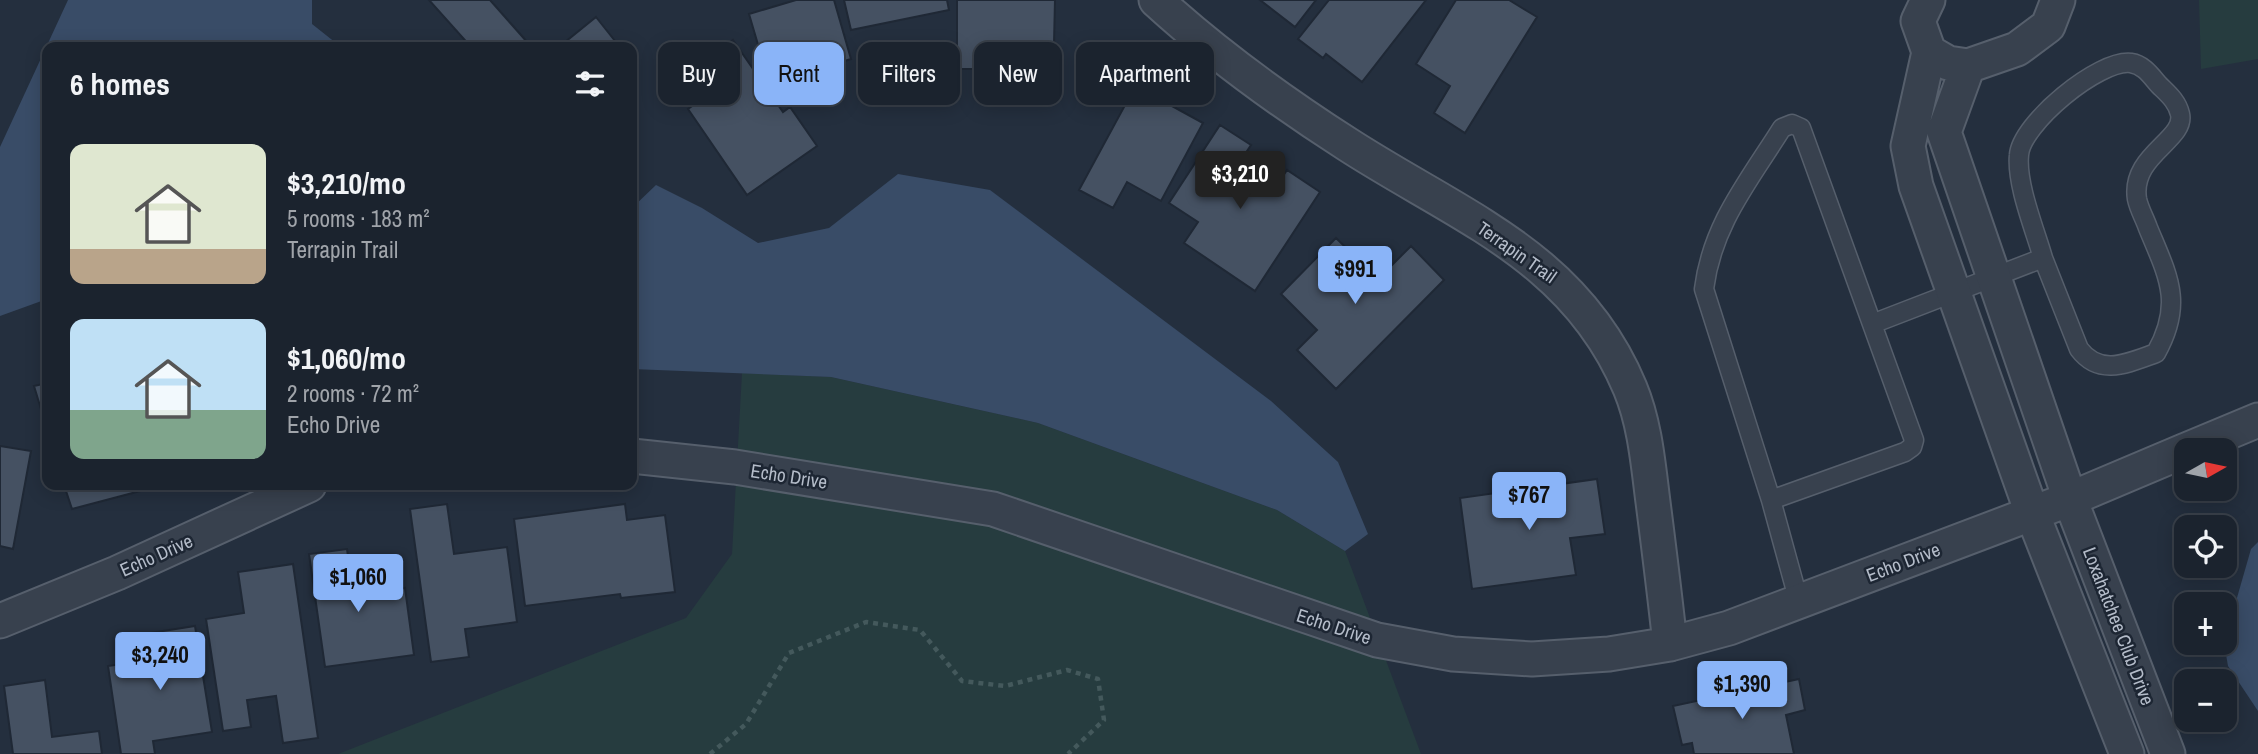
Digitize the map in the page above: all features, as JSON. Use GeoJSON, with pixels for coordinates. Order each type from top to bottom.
{"type":"FeatureCollection","features":[{"type":"Feature","properties":{"kind":"street","name":"Terrapin Trail"},"geometry":{"type":"LineString","coordinates":[[1156,0],[1280,99],[1347,144],[1533,258],[1569,290],[1598,326],[1631,389],[1644,435],[1671,644]]}},
{"type":"Feature","properties":{"kind":"street"},"geometry":{"type":"LineString","coordinates":[[1928,0],[1919,22],[1929,52],[1908,146],[1916,186],[2032,513]]}},
{"type":"Feature","properties":{"kind":"street"},"geometry":{"type":"LineString","coordinates":[[1929,52],[1948,63],[1968,66],[2017,49],[2048,26],[2058,0]]}},
{"type":"Feature","properties":{"kind":"street"},"geometry":{"type":"LineString","coordinates":[[1968,66],[1944,132],[2070,499]]}},
{"type":"Feature","properties":{"kind":"street","name":"Echo Drive"},"geometry":{"type":"LineString","coordinates":[[2215,438],[2258,420]]}},
{"type":"Feature","properties":{"kind":"street","name":"Echo Drive"},"geometry":{"type":"LineString","coordinates":[[637,457],[735,467],[993,509],[1352,632],[1441,652],[1532,659],[1609,654],[1671,644],[1730,628],[2070,499],[2174,455]]}},
{"type":"Feature","properties":{"kind":"street","name":"Echo Drive"},"geometry":{"type":"LineString","coordinates":[[0,621],[117,573],[298,490]]}},
{"type":"Feature","properties":{"kind":"street","name":"Loxahatchee Club Drive"},"geometry":{"type":"LineString","coordinates":[[2070,499],[2168,754]]}},
{"type":"Feature","properties":{"kind":"street","name":"Loxahatchee Club Drive"},"geometry":{"type":"LineString","coordinates":[[2032,513],[2127,754]]}},
{"type":"Feature","properties":{"kind":"lane"},"geometry":{"type":"LineString","coordinates":[[2129,62],[2141,65],[2177,104],[2181,119],[2178,128],[2139,170],[2136,182],[2137,200],[2166,267],[2173,291],[2169,322],[2156,353],[2120,366],[2102,366],[2088,361],[2079,349],[2043,258],[2020,173],[2018,154],[2025,134],[2090,74],[2110,65],[2129,62]]}},
{"type":"Feature","properties":{"kind":"lane"},"geometry":{"type":"LineString","coordinates":[[1771,500],[1912,447],[1914,440],[1801,128],[1792,124],[1782,128],[1717,233],[1708,259],[1704,289],[1771,500],[1799,602]]}},
{"type":"Feature","properties":{"kind":"lane"},"geometry":{"type":"LineString","coordinates":[[1872,324],[2043,258]]}},
{"type":"Feature","properties":{"kind":"path"},"geometry":{"type":"LineString","coordinates":[[710,754],[746,724],[789,653],[866,622],[920,630],[962,681],[1004,686],[1068,670],[1098,678],[1104,720],[1068,754]]}},
{"type":"Feature","properties":{"kind":"green space"},"geometry":{"type":"Polygon","coordinates":[[[2199,0],[2258,0],[2258,59],[2201,69],[2199,0]]]}},
{"type":"Feature","properties":{"kind":"green space"},"geometry":{"type":"Polygon","coordinates":[[[742,373],[831,377],[1038,423],[1277,510],[1345,551],[1421,754],[338,754],[686,618],[732,554],[742,373]]]}},
{"type":"Feature","properties":{"kind":"water"},"geometry":{"type":"Polygon","coordinates":[[[68,0],[312,0],[312,24],[335,42],[49,42],[68,0]]]}},
{"type":"Feature","properties":{"kind":"water"},"geometry":{"type":"Polygon","coordinates":[[[42,56],[42,301],[0,316],[0,147],[42,56]]]}},
{"type":"Feature","properties":{"kind":"water"},"geometry":{"type":"Polygon","coordinates":[[[898,174],[990,190],[1271,401],[1338,462],[1368,534],[1345,551],[1277,510],[1038,423],[831,377],[637,369],[637,203],[656,185],[702,208],[758,243],[829,228],[898,174]]]}},
{"type":"Feature","properties":{"kind":"water"},"geometry":{"type":"Polygon","coordinates":[[[2258,542],[2258,711],[2237,680],[2237,669],[2230,669],[2228,666],[2226,655],[2237,655],[2237,598],[2251,549],[2258,542]]]}},
{"type":"Feature","properties":{"kind":"building"},"geometry":{"type":"Polygon","coordinates":[[[429,0],[490,0],[527,42],[467,42],[429,0]]]}},
{"type":"Feature","properties":{"kind":"building"},"geometry":{"type":"Polygon","coordinates":[[[796,0],[834,0],[851,59],[844,61],[844,42],[757,42],[749,14],[796,0]]]}},
{"type":"Feature","properties":{"kind":"building"},"geometry":{"type":"Polygon","coordinates":[[[844,0],[947,0],[949,10],[851,30],[844,0]]]}},
{"type":"Feature","properties":{"kind":"building"},"geometry":{"type":"Polygon","coordinates":[[[957,0],[1055,0],[1054,42],[974,42],[974,69],[960,69],[960,42],[957,42],[957,0]]]}},
{"type":"Feature","properties":{"kind":"building"},"geometry":{"type":"Polygon","coordinates":[[[1260,0],[1316,0],[1295,27],[1260,0]]]}},
{"type":"Feature","properties":{"kind":"building"},"geometry":{"type":"Polygon","coordinates":[[[1329,0],[1426,0],[1362,82],[1326,54],[1323,58],[1298,39],[1329,0]]]}},
{"type":"Feature","properties":{"kind":"building"},"geometry":{"type":"Polygon","coordinates":[[[1456,0],[1509,0],[1537,17],[1465,133],[1434,113],[1450,86],[1416,64],[1456,0]]]}},
{"type":"Feature","properties":{"kind":"building"},"geometry":{"type":"Polygon","coordinates":[[[596,17],[616,42],[565,42],[596,17]]]}},
{"type":"Feature","properties":{"kind":"building"},"geometry":{"type":"Polygon","coordinates":[[[740,50],[754,70],[754,105],[778,105],[783,112],[790,107],[817,146],[747,195],[688,109],[694,105],[740,105],[740,50]]]}},
{"type":"Feature","properties":{"kind":"building"},"geometry":{"type":"Polygon","coordinates":[[[1125,105],[1173,105],[1203,123],[1161,201],[1127,182],[1113,208],[1079,190],[1125,105]]]}},
{"type":"Feature","properties":{"kind":"building"},"geometry":{"type":"Polygon","coordinates":[[[1220,125],[1251,145],[1236,168],[1272,192],[1287,170],[1320,192],[1255,291],[1184,243],[1198,222],[1169,203],[1220,125]]]}},
{"type":"Feature","properties":{"kind":"building"},"geometry":{"type":"Polygon","coordinates":[[[1336,238],[1378,279],[1411,246],[1444,280],[1336,389],[1297,350],[1317,330],[1281,294],[1336,238]]]}},
{"type":"Feature","properties":{"kind":"building"},"geometry":{"type":"Polygon","coordinates":[[[42,384],[42,412],[34,386],[42,384]]]}},
{"type":"Feature","properties":{"kind":"building"},"geometry":{"type":"Polygon","coordinates":[[[0,446],[31,451],[13,549],[0,546],[0,446]]]}},
{"type":"Feature","properties":{"kind":"building"},"geometry":{"type":"Polygon","coordinates":[[[1597,479],[1605,534],[1570,538],[1576,575],[1472,589],[1460,498],[1597,479]]]}},
{"type":"Feature","properties":{"kind":"building"},"geometry":{"type":"Polygon","coordinates":[[[66,490],[144,490],[72,509],[66,490]]]}},
{"type":"Feature","properties":{"kind":"building"},"geometry":{"type":"Polygon","coordinates":[[[447,504],[454,554],[507,547],[517,622],[465,629],[469,657],[431,662],[410,509],[447,504]]]}},
{"type":"Feature","properties":{"kind":"building"},"geometry":{"type":"Polygon","coordinates":[[[625,504],[627,520],[665,515],[675,592],[621,598],[620,594],[525,606],[514,519],[625,504]]]}},
{"type":"Feature","properties":{"kind":"building"},"geometry":{"type":"Polygon","coordinates":[[[347,549],[352,582],[376,579],[378,592],[405,588],[414,655],[325,667],[309,554],[347,549]]]}},
{"type":"Feature","properties":{"kind":"building"},"geometry":{"type":"Polygon","coordinates":[[[293,564],[318,738],[283,743],[276,696],[247,700],[251,727],[223,731],[206,619],[244,613],[238,572],[293,564]]]}},
{"type":"Feature","properties":{"kind":"building"},"geometry":{"type":"Polygon","coordinates":[[[195,626],[212,732],[153,741],[155,754],[121,754],[108,666],[129,663],[128,651],[152,648],[150,633],[195,626]]]}},
{"type":"Feature","properties":{"kind":"building"},"geometry":{"type":"Polygon","coordinates":[[[1799,679],[1805,710],[1786,715],[1794,754],[1694,754],[1692,743],[1682,745],[1673,706],[1799,679]]]}},
{"type":"Feature","properties":{"kind":"building"},"geometry":{"type":"Polygon","coordinates":[[[45,680],[52,737],[99,731],[102,754],[13,754],[4,686],[45,680]]]}}]}
